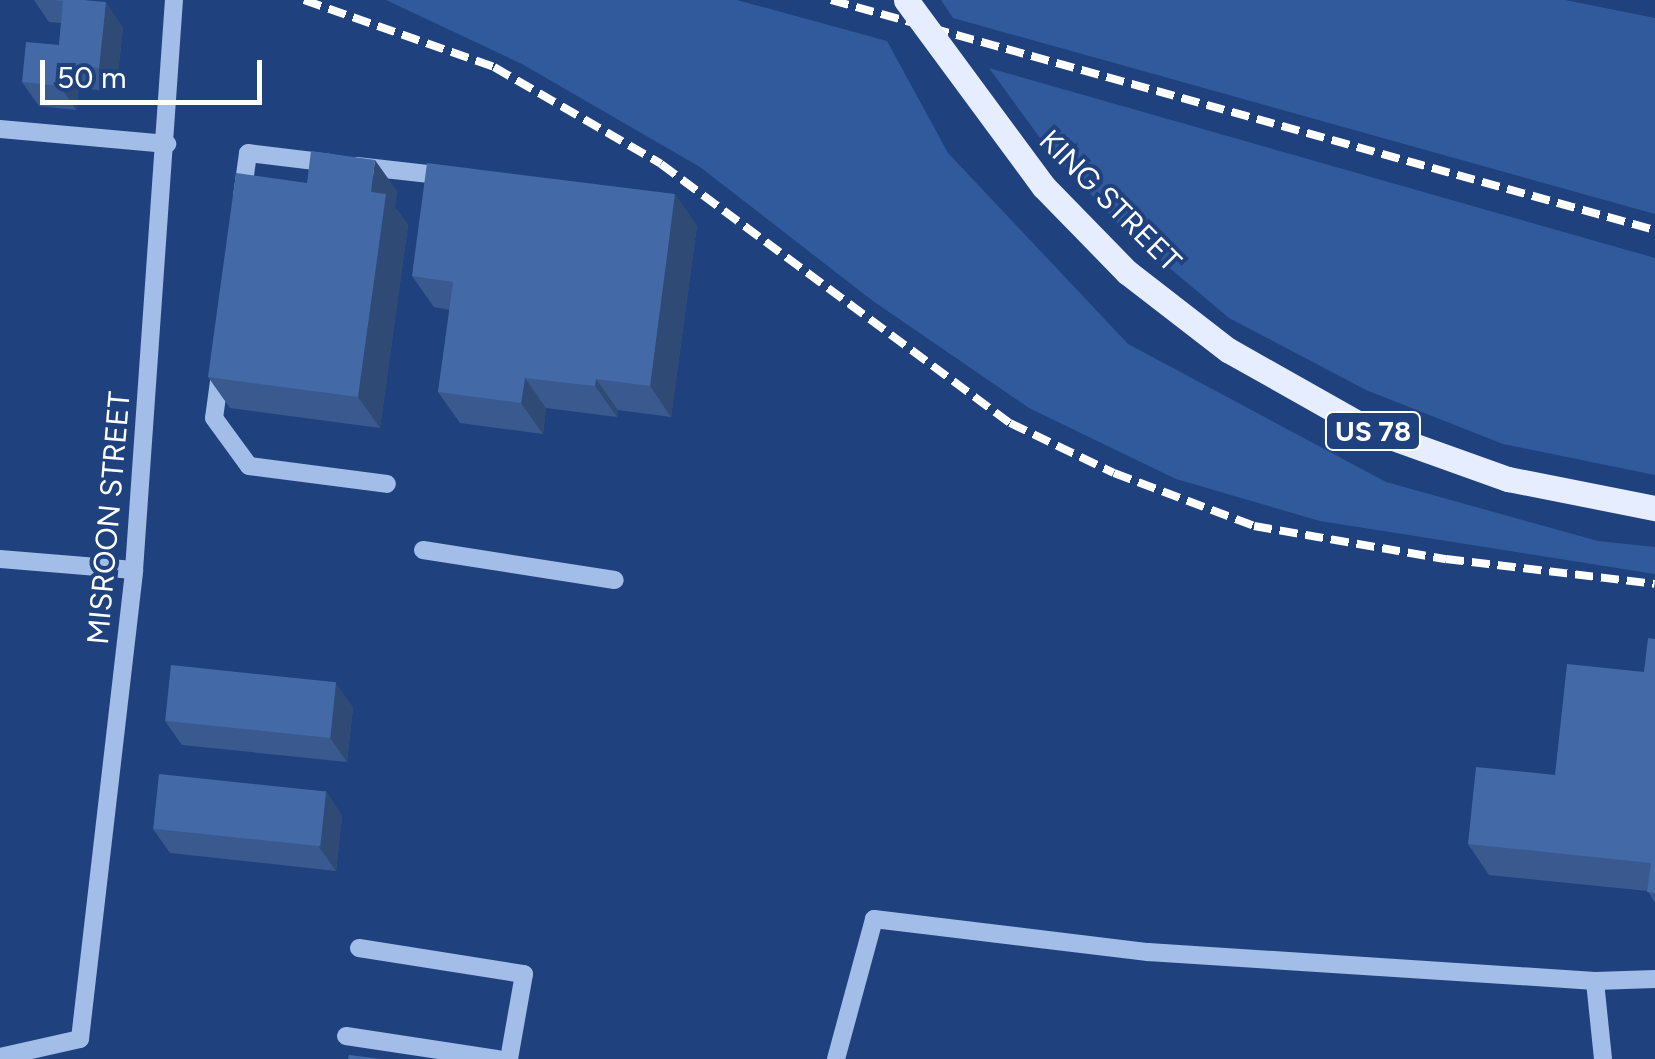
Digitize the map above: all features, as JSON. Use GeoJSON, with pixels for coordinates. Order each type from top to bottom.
{"type":"FeatureCollection","features":[{"type":"Feature","properties":{"kind":"main road","name":"KING STREET"},"geometry":{"type":"LineString","coordinates":[[906,0],[1044,188],[1126,272],[1228,350],[1368,429],[1508,479],[1655,508]]}},
{"type":"Feature","properties":{"kind":"street","name":"MISROON STREET"},"geometry":{"type":"LineString","coordinates":[[0,1058],[80,1039],[134,570],[167,144],[174,0]]}},
{"type":"Feature","properties":{"kind":"street"},"geometry":{"type":"LineString","coordinates":[[0,129],[167,144]]}},
{"type":"Feature","properties":{"kind":"street"},"geometry":{"type":"LineString","coordinates":[[241,210],[248,152],[428,174]]}},
{"type":"Feature","properties":{"kind":"street"},"geometry":{"type":"LineString","coordinates":[[224,342],[214,418],[249,466],[387,484]]}},
{"type":"Feature","properties":{"kind":"street"},"geometry":{"type":"LineString","coordinates":[[422,550],[615,580]]}},
{"type":"Feature","properties":{"kind":"street"},"geometry":{"type":"LineString","coordinates":[[0,559],[134,570]]}},
{"type":"Feature","properties":{"kind":"street"},"geometry":{"type":"LineString","coordinates":[[836,1059],[874,919],[1148,952],[1596,981],[1655,979]]}},
{"type":"Feature","properties":{"kind":"street"},"geometry":{"type":"LineString","coordinates":[[360,948],[524,974],[509,1059]]}},
{"type":"Feature","properties":{"kind":"street"},"geometry":{"type":"LineString","coordinates":[[1596,981],[1603,1059]]}},
{"type":"Feature","properties":{"kind":"street"},"geometry":{"type":"LineString","coordinates":[[346,1036],[498,1059]]}},
{"type":"Feature","properties":{"kind":"shaded area"},"geometry":{"type":"Polygon","coordinates":[[[386,0],[737,0],[887,41],[948,153],[1128,344],[1386,482],[1598,541],[1655,547],[1655,574],[1320,521],[1176,479],[1029,408],[873,301],[700,167],[522,64],[386,0]]]}},
{"type":"Feature","properties":{"kind":"shaded area"},"geometry":{"type":"Polygon","coordinates":[[[941,0],[1565,0],[1655,18],[1655,214],[953,18],[941,0]]]}},
{"type":"Feature","properties":{"kind":"shaded area"},"geometry":{"type":"Polygon","coordinates":[[[989,68],[1655,258],[1655,475],[1503,444],[1366,390],[1229,318],[1121,227],[1043,142],[989,68]]]}},
{"type":"Feature","properties":{"kind":"building"},"geometry":{"type":"Polygon","coordinates":[[[53,0],[106,2],[99,68],[62,64],[60,86],[22,82],[26,42],[59,45],[63,1],[53,0]]]}},
{"type":"Feature","properties":{"kind":"building"},"geometry":{"type":"Polygon","coordinates":[[[311,151],[375,160],[371,192],[386,194],[358,397],[208,377],[236,173],[307,183],[311,151]]]}},
{"type":"Feature","properties":{"kind":"building"},"geometry":{"type":"Polygon","coordinates":[[[427,163],[675,194],[650,386],[596,379],[595,386],[525,378],[521,403],[438,392],[453,282],[412,276],[427,163]]]}},
{"type":"Feature","properties":{"kind":"building"},"geometry":{"type":"Polygon","coordinates":[[[1648,638],[1655,639],[1655,893],[1647,892],[1651,863],[1468,844],[1476,767],[1555,775],[1567,664],[1644,672],[1648,638]]]}},
{"type":"Feature","properties":{"kind":"building"},"geometry":{"type":"Polygon","coordinates":[[[171,665],[336,682],[330,738],[165,721],[171,665]]]}},
{"type":"Feature","properties":{"kind":"building"},"geometry":{"type":"Polygon","coordinates":[[[159,774],[326,792],[320,846],[153,829],[159,774]]]}},
{"type":"Feature","properties":{"kind":"building"},"geometry":{"type":"Polygon","coordinates":[[[349,1055],[382,1059],[348,1059],[349,1055]]]}},
{"type":"Feature","properties":{"kind":"railway"},"geometry":{"type":"LineString","coordinates":[[304,0],[494,67],[661,164],[1010,423],[1114,473],[1254,526],[1446,559],[1655,584]]}},
{"type":"Feature","properties":{"kind":"railway"},"geometry":{"type":"LineString","coordinates":[[831,0],[1655,230]]}}]}
